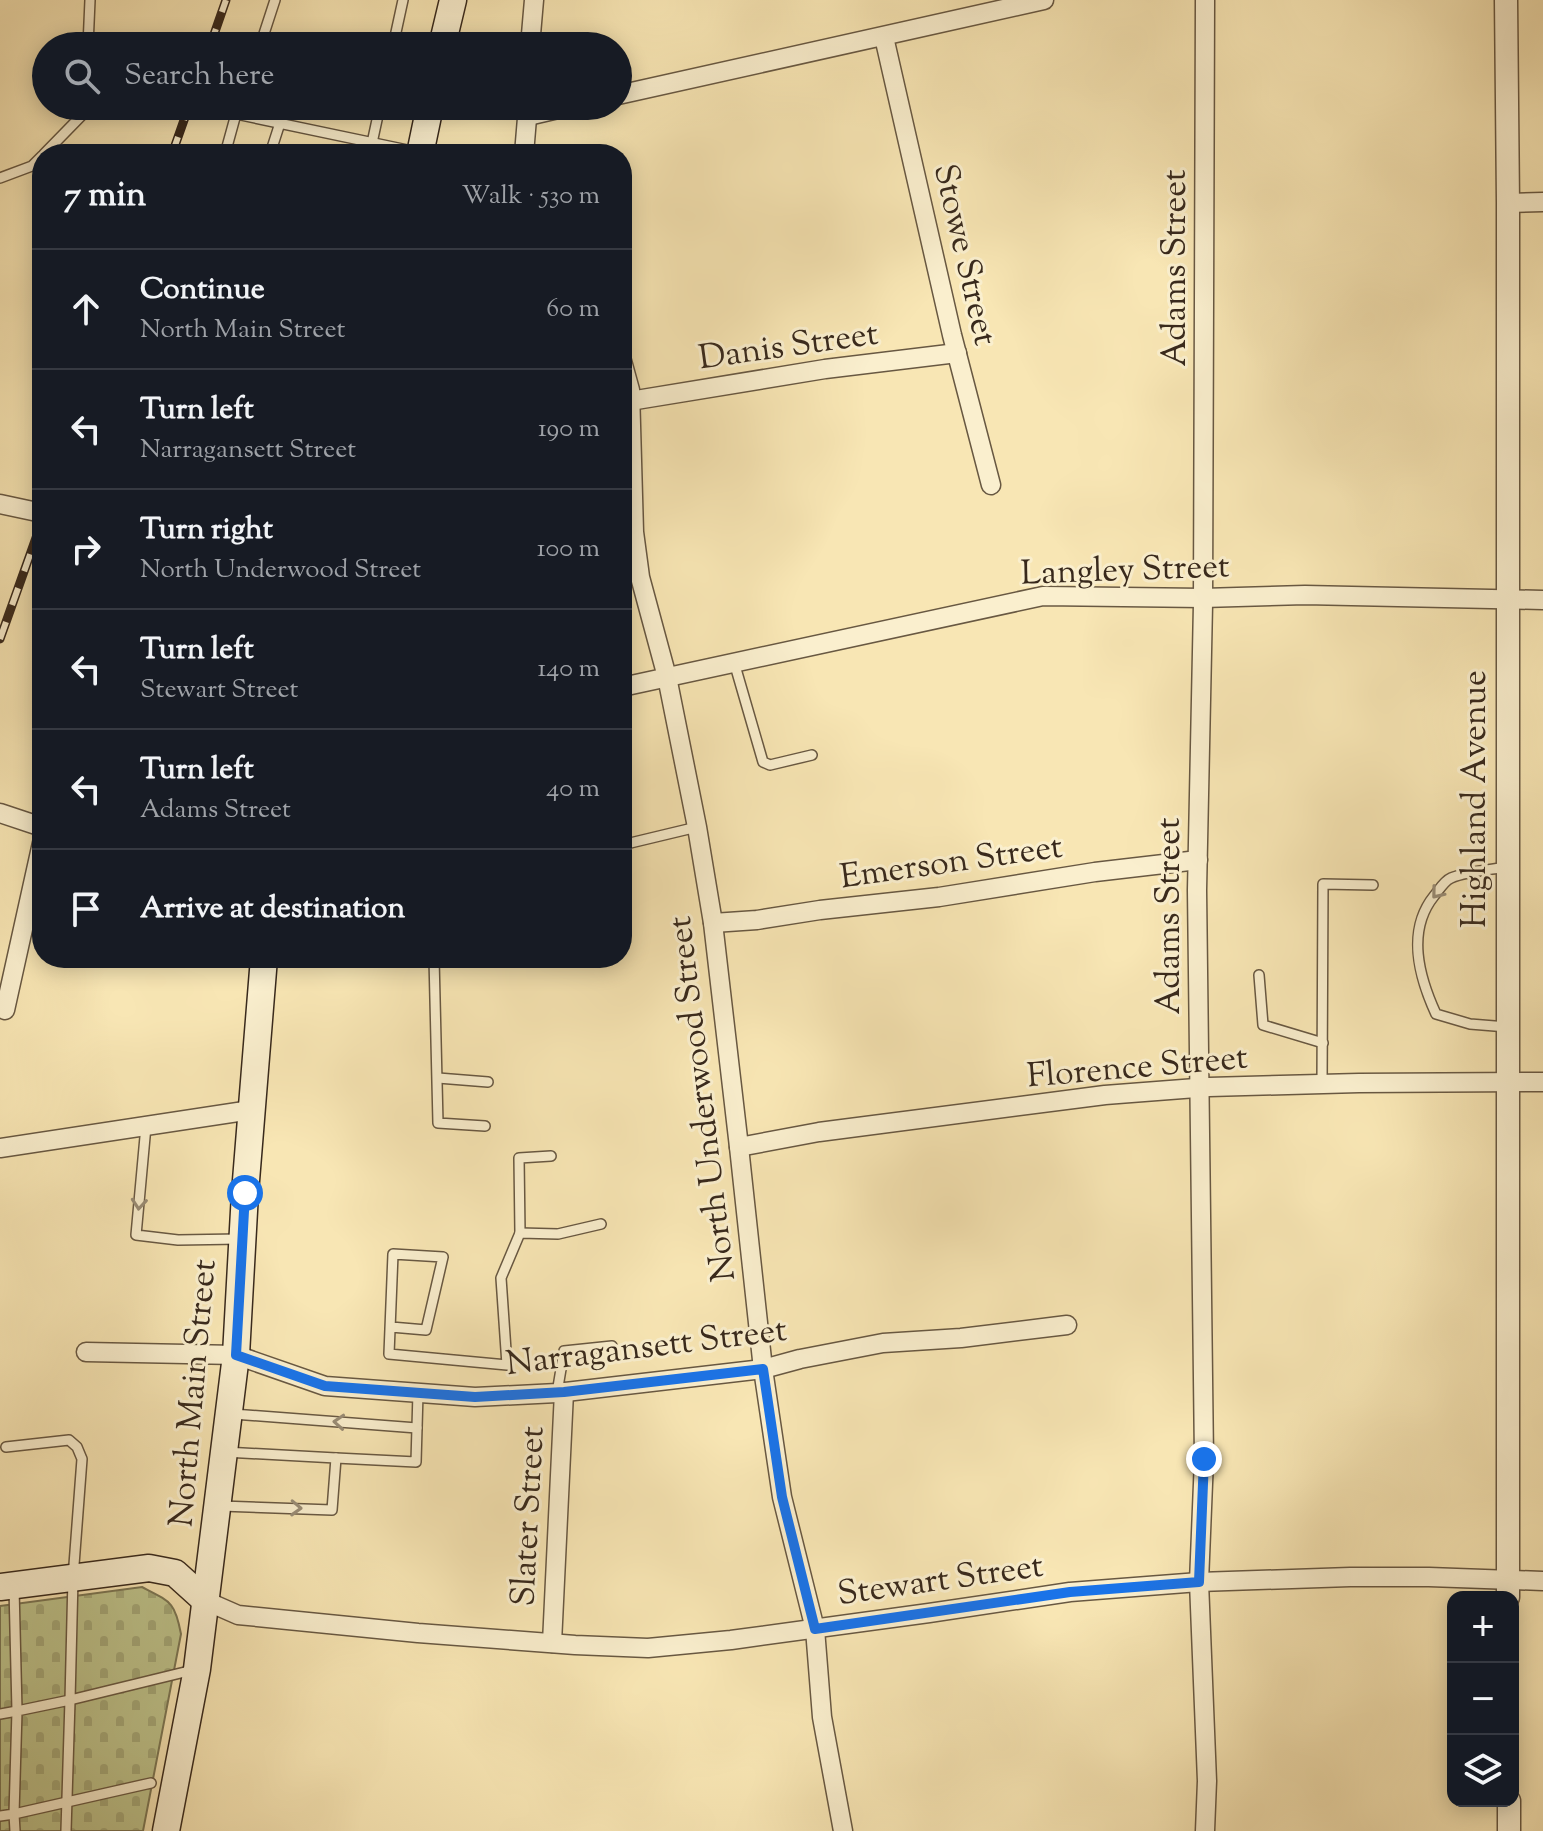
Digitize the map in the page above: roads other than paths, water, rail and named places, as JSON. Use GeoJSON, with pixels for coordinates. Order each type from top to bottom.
{"type":"FeatureCollection","features":[{"type":"Feature","properties":{"kind":"main road"},"geometry":{"type":"LineString","coordinates":[[445,32],[453,0]]}},
{"type":"Feature","properties":{"kind":"main road"},"geometry":{"type":"LineString","coordinates":[[422,144],[427,120]]}},
{"type":"Feature","properties":{"kind":"main road","name":"North Main Street"},"geometry":{"type":"LineString","coordinates":[[166,1831],[197,1669],[236,1355],[263,968]]}},
{"type":"Feature","properties":{"kind":"main road"},"geometry":{"type":"LineString","coordinates":[[7,1586],[149,1568],[175,1573],[206,1601]]}},
{"type":"Feature","properties":{"kind":"street"},"geometry":{"type":"LineString","coordinates":[[531,32],[534,0]]}},
{"type":"Feature","properties":{"kind":"street"},"geometry":{"type":"LineString","coordinates":[[632,92],[1044,0]]}},
{"type":"Feature","properties":{"kind":"street","name":"Adams Street"},"geometry":{"type":"LineString","coordinates":[[1205,0],[1203,598],[1198,860],[1204,1459],[1199,1582],[1207,1781],[1205,1831]]}},
{"type":"Feature","properties":{"kind":"street","name":"Highland Avenue"},"geometry":{"type":"LineString","coordinates":[[1506,0],[1508,1589]]}},
{"type":"Feature","properties":{"kind":"street","name":"Stowe Street"},"geometry":{"type":"LineString","coordinates":[[884,37],[957,353],[991,485]]}},
{"type":"Feature","properties":{"kind":"street"},"geometry":{"type":"LineString","coordinates":[[525,144],[527,120]]}},
{"type":"Feature","properties":{"kind":"street"},"geometry":{"type":"LineString","coordinates":[[1508,203],[1543,202]]}},
{"type":"Feature","properties":{"kind":"street","name":"Danis Street"},"geometry":{"type":"LineString","coordinates":[[632,401],[825,369],[957,353]]}},
{"type":"Feature","properties":{"kind":"street","name":"North Underwood Street"},"geometry":{"type":"LineString","coordinates":[[632,466],[634,532],[640,577],[667,677],[713,923],[763,1369],[782,1497],[815,1629],[822,1717],[843,1831]]}},
{"type":"Feature","properties":{"kind":"street"},"geometry":{"type":"LineString","coordinates":[[0,504],[32,511]]}},
{"type":"Feature","properties":{"kind":"street","name":"Langley Street"},"geometry":{"type":"LineString","coordinates":[[632,685],[1043,596],[1203,598],[1305,595],[1543,600]]}},
{"type":"Feature","properties":{"kind":"street"},"geometry":{"type":"LineString","coordinates":[[0,813],[32,824]]}},
{"type":"Feature","properties":{"kind":"street","name":"Emerson Street"},"geometry":{"type":"LineString","coordinates":[[713,923],[939,897],[1095,872],[1198,860]]}},
{"type":"Feature","properties":{"kind":"street"},"geometry":{"type":"LineString","coordinates":[[5,1010],[32,888]]}},
{"type":"Feature","properties":{"kind":"street","name":"Florence Street"},"geometry":{"type":"LineString","coordinates":[[739,1147],[819,1132],[1090,1097],[1200,1088],[1543,1082]]}},
{"type":"Feature","properties":{"kind":"street"},"geometry":{"type":"LineString","coordinates":[[0,1148],[251,1110]]}},
{"type":"Feature","properties":{"kind":"street","name":"Narragansett Street"},"geometry":{"type":"LineString","coordinates":[[86,1352],[236,1355],[325,1386],[475,1397],[561,1392],[763,1369],[883,1343],[961,1338],[1067,1325]]}},
{"type":"Feature","properties":{"kind":"street","name":"Slater Street"},"geometry":{"type":"LineString","coordinates":[[552,1643],[561,1392]]}},
{"type":"Feature","properties":{"kind":"street","name":"Stewart Street"},"geometry":{"type":"LineString","coordinates":[[206,1601],[238,1615],[418,1633],[648,1648],[815,1629],[1070,1592],[1199,1582],[1413,1577],[1508,1589],[1543,1581]]}},
{"type":"Feature","properties":{"kind":"street"},"geometry":{"type":"LineString","coordinates":[[1509,1807],[1509,1831]]}},
{"type":"Feature","properties":{"kind":"lane"},"geometry":{"type":"LineString","coordinates":[[89,32],[90,0]]}},
{"type":"Feature","properties":{"kind":"lane"},"geometry":{"type":"LineString","coordinates":[[265,32],[275,0]]}},
{"type":"Feature","properties":{"kind":"lane"},"geometry":{"type":"LineString","coordinates":[[396,32],[403,0]]}},
{"type":"Feature","properties":{"kind":"lane"},"geometry":{"type":"LineString","coordinates":[[54,144],[77,120]]}},
{"type":"Feature","properties":{"kind":"lane"},"geometry":{"type":"LineString","coordinates":[[228,144],[235,120]]}},
{"type":"Feature","properties":{"kind":"lane"},"geometry":{"type":"LineString","coordinates":[[270,120],[376,144]]}},
{"type":"Feature","properties":{"kind":"lane"},"geometry":{"type":"LineString","coordinates":[[372,143],[377,120]]}},
{"type":"Feature","properties":{"kind":"lane"},"geometry":{"type":"LineString","coordinates":[[273,144],[280,123]]}},
{"type":"Feature","properties":{"kind":"lane"},"geometry":{"type":"LineString","coordinates":[[0,178],[32,166]]}},
{"type":"Feature","properties":{"kind":"lane"},"geometry":{"type":"LineString","coordinates":[[734,662],[763,762],[770,765],[812,755]]}},
{"type":"Feature","properties":{"kind":"lane"},"geometry":{"type":"LineString","coordinates":[[632,843],[697,827]]}},
{"type":"Feature","properties":{"kind":"lane"},"geometry":{"type":"LineString","coordinates":[[1507,867],[1448,879],[1427,905],[1418,931],[1418,964],[1424,988],[1436,1014],[1470,1024],[1507,1027]]}},
{"type":"Feature","properties":{"kind":"lane"},"geometry":{"type":"LineString","coordinates":[[1322,1084],[1323,884],[1373,885]]}},
{"type":"Feature","properties":{"kind":"lane"},"geometry":{"type":"LineString","coordinates":[[434,968],[438,1123],[485,1126]]}},
{"type":"Feature","properties":{"kind":"lane"},"geometry":{"type":"LineString","coordinates":[[1259,975],[1263,1025],[1323,1043]]}},
{"type":"Feature","properties":{"kind":"lane"},"geometry":{"type":"LineString","coordinates":[[438,1078],[488,1082]]}},
{"type":"Feature","properties":{"kind":"lane"},"geometry":{"type":"LineString","coordinates":[[146,1126],[136,1235],[178,1240],[242,1239]]}},
{"type":"Feature","properties":{"kind":"lane"},"geometry":{"type":"LineString","coordinates":[[391,1327],[426,1330],[443,1257],[393,1254],[389,1354],[507,1365],[501,1278],[520,1233],[519,1158],[551,1156]]}},
{"type":"Feature","properties":{"kind":"lane"},"geometry":{"type":"LineString","coordinates":[[520,1233],[558,1234],[601,1224]]}},
{"type":"Feature","properties":{"kind":"lane"},"geometry":{"type":"LineString","coordinates":[[561,1392],[564,1351],[612,1346]]}},
{"type":"Feature","properties":{"kind":"lane"},"geometry":{"type":"LineString","coordinates":[[225,1452],[416,1462],[418,1393]]}},
{"type":"Feature","properties":{"kind":"lane"},"geometry":{"type":"LineString","coordinates":[[229,1414],[417,1428]]}},
{"type":"Feature","properties":{"kind":"lane"},"geometry":{"type":"LineString","coordinates":[[6,1447],[69,1440],[77,1447],[82,1459],[73,1578],[66,1831]]}},
{"type":"Feature","properties":{"kind":"lane"},"geometry":{"type":"LineString","coordinates":[[218,1505],[332,1510],[336,1458]]}},
{"type":"Feature","properties":{"kind":"lane"},"geometry":{"type":"LineString","coordinates":[[7,1586],[17,1711],[15,1831]]}},
{"type":"Feature","properties":{"kind":"lane"},"geometry":{"type":"LineString","coordinates":[[0,1714],[197,1669]]}},
{"type":"Feature","properties":{"kind":"lane"},"geometry":{"type":"LineString","coordinates":[[0,1816],[151,1783]]}},
{"type":"Feature","properties":{"kind":"railway"},"geometry":{"type":"LineString","coordinates":[[215,32],[226,0]]}},
{"type":"Feature","properties":{"kind":"railway"},"geometry":{"type":"LineString","coordinates":[[176,144],[184,120]]}},
{"type":"Feature","properties":{"kind":"railway"},"geometry":{"type":"LineString","coordinates":[[0,639],[32,549]]}}]}
